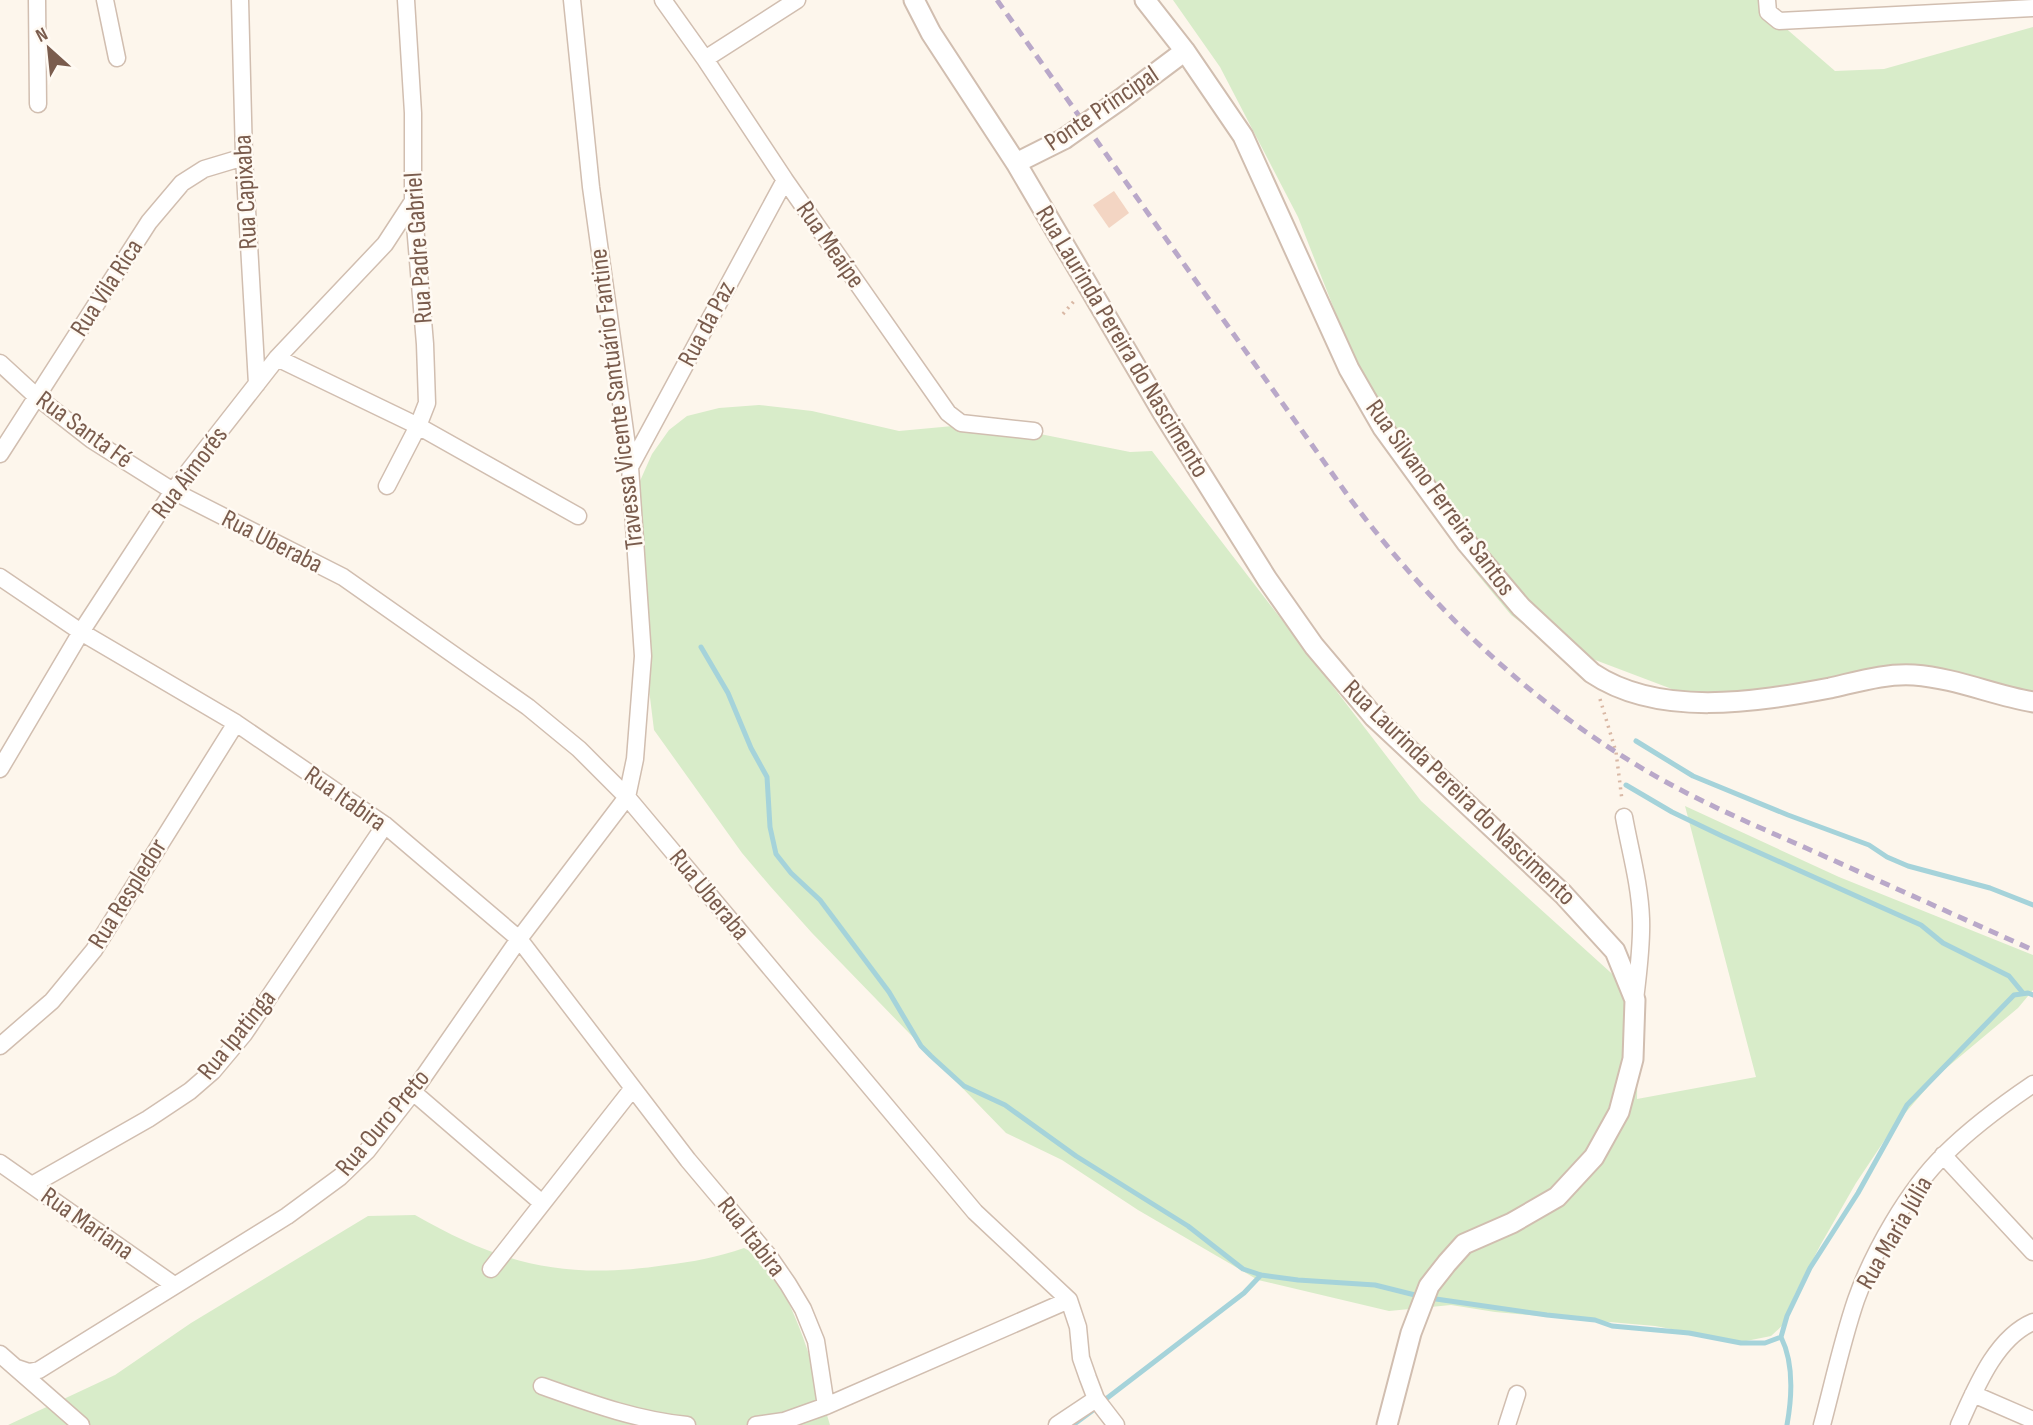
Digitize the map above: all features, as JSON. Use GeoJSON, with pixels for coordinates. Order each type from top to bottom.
{"type":"FeatureCollection","features":[{"type":"Feature","properties":{"kind":"street"},"geometry":{"type":"LineString","coordinates":[[37,0],[38,104]]}},
{"type":"Feature","properties":{"kind":"street"},"geometry":{"type":"LineString","coordinates":[[105,0],[117,58]]}},
{"type":"Feature","properties":{"kind":"street","name":"Rua Capixaba"},"geometry":{"type":"LineString","coordinates":[[240,0],[244,157],[257,384]]}},
{"type":"Feature","properties":{"kind":"street","name":"Rua Padre Gabriel"},"geometry":{"type":"LineString","coordinates":[[387,486],[427,403],[428,377],[413,201],[413,113],[406,0]]}},
{"type":"Feature","properties":{"kind":"street","name":"Travessa Vicente Santuário Fantine"},"geometry":{"type":"LineString","coordinates":[[572,0],[591,187],[629,467],[643,656],[635,758],[627,797]]}},
{"type":"Feature","properties":{"kind":"street","name":"Rua Meaípe"},"geometry":{"type":"LineString","coordinates":[[663,0],[948,413],[961,423],[1034,430]]}},
{"type":"Feature","properties":{"kind":"street"},"geometry":{"type":"LineString","coordinates":[[705,59],[797,0]]}},
{"type":"Feature","properties":{"kind":"street"},"geometry":{"type":"LineString","coordinates":[[902,0],[931,33]]}},
{"type":"Feature","properties":{"kind":"street","name":"Rua Laurinda Pereira do Nascimento"},"geometry":{"type":"LineString","coordinates":[[914,0],[931,33],[1016,163],[1163,413],[1267,579],[1314,646],[1374,717],[1563,894],[1615,951],[1635,1000],[1633,1059],[1619,1112],[1594,1157],[1557,1197],[1512,1223],[1464,1244],[1429,1286],[1411,1333],[1387,1425]]}},
{"type":"Feature","properties":{"kind":"street","name":"Rua Silvano Ferreira Santos"},"geometry":{"type":"LineString","coordinates":[[1145,0],[1185,51],[1243,136],[1349,369],[1383,428],[1466,542],[1521,607],[1592,673],[1605,681],[1663,700],[1702,704],[1765,699],[1878,677],[1912,675],[1957,681],[2033,702]]}},
{"type":"Feature","properties":{"kind":"street"},"geometry":{"type":"LineString","coordinates":[[1767,1],[1768,12],[1779,21],[2033,8]]}},
{"type":"Feature","properties":{"kind":"street","name":"Ponte Principal"},"geometry":{"type":"LineString","coordinates":[[1016,163],[1064,139],[1185,51]]}},
{"type":"Feature","properties":{"kind":"street","name":"Rua Vila Rica"},"geometry":{"type":"LineString","coordinates":[[0,454],[149,222],[182,183],[204,169],[244,157]]}},
{"type":"Feature","properties":{"kind":"street","name":"Rua da Paz"},"geometry":{"type":"LineString","coordinates":[[629,467],[785,180]]}},
{"type":"Feature","properties":{"kind":"street","name":"Rua Aimorés"},"geometry":{"type":"LineString","coordinates":[[0,769],[81,632],[173,491],[278,358],[385,244],[413,201]]}},
{"type":"Feature","properties":{"kind":"street"},"geometry":{"type":"LineString","coordinates":[[278,358],[418,426],[578,516]]}},
{"type":"Feature","properties":{"kind":"street","name":"Rua Santa Fé"},"geometry":{"type":"LineString","coordinates":[[0,363],[37,397],[92,440],[173,491]]}},
{"type":"Feature","properties":{"kind":"street","name":"Rua Uberaba"},"geometry":{"type":"LineString","coordinates":[[173,491],[343,577],[528,708],[579,749],[627,797],[975,1212],[1069,1300]]}},
{"type":"Feature","properties":{"kind":"street","name":"Rua Itabira"},"geometry":{"type":"LineString","coordinates":[[0,577],[81,632],[236,723],[385,825],[519,939],[688,1160],[768,1255],[788,1284],[803,1308],[817,1341],[826,1406]]}},
{"type":"Feature","properties":{"kind":"street","name":"Rua Respledor"},"geometry":{"type":"LineString","coordinates":[[0,1046],[52,1001],[94,950],[236,723]]}},
{"type":"Feature","properties":{"kind":"street","name":"Rua Ouro Preto"},"geometry":{"type":"LineString","coordinates":[[17,1368],[29,1372],[39,1370],[287,1216],[340,1177],[367,1151],[413,1092],[519,939],[627,797]]}},
{"type":"Feature","properties":{"kind":"street"},"geometry":{"type":"LineString","coordinates":[[1623,817],[1641,917],[1640,961],[1635,1000]]}},
{"type":"Feature","properties":{"kind":"street","name":"Rua Ipatinga"},"geometry":{"type":"LineString","coordinates":[[32,1185],[148,1119],[190,1091],[213,1071],[244,1034],[385,825]]}},
{"type":"Feature","properties":{"kind":"street","name":"Rua Maria Júlia"},"geometry":{"type":"LineString","coordinates":[[1822,1425],[1856,1300],[1880,1248],[1908,1200],[1943,1155],[2033,1084]]}},
{"type":"Feature","properties":{"kind":"street"},"geometry":{"type":"LineString","coordinates":[[491,1269],[633,1088]]}},
{"type":"Feature","properties":{"kind":"street"},"geometry":{"type":"LineString","coordinates":[[413,1092],[542,1203]]}},
{"type":"Feature","properties":{"kind":"street"},"geometry":{"type":"LineString","coordinates":[[1943,1155],[2033,1252]]}},
{"type":"Feature","properties":{"kind":"street","name":"Rua Mariana"},"geometry":{"type":"LineString","coordinates":[[0,1163],[174,1285]]}},
{"type":"Feature","properties":{"kind":"street"},"geometry":{"type":"LineString","coordinates":[[756,1425],[784,1421],[826,1406],[1069,1300],[1078,1328],[1081,1358],[1096,1399],[1116,1425]]}},
{"type":"Feature","properties":{"kind":"street"},"geometry":{"type":"LineString","coordinates":[[1959,1425],[1973,1394],[2000,1349],[2033,1322]]}},
{"type":"Feature","properties":{"kind":"street"},"geometry":{"type":"LineString","coordinates":[[0,1354],[82,1425]]}},
{"type":"Feature","properties":{"kind":"street"},"geometry":{"type":"LineString","coordinates":[[542,1386],[599,1407],[658,1422],[687,1425]]}},
{"type":"Feature","properties":{"kind":"street"},"geometry":{"type":"LineString","coordinates":[[1507,1425],[1517,1394]]}},
{"type":"Feature","properties":{"kind":"street"},"geometry":{"type":"LineString","coordinates":[[1973,1394],[2033,1420]]}},
{"type":"Feature","properties":{"kind":"street"},"geometry":{"type":"LineString","coordinates":[[1058,1425],[1096,1399]]}},
{"type":"Feature","properties":{"kind":"path"},"geometry":{"type":"LineString","coordinates":[[1592,673],[1616,752],[1623,817]]}},
{"type":"Feature","properties":{"kind":"green space"},"geometry":{"type":"Polygon","coordinates":[[[1173,0],[1759,0],[1767,12],[1835,71],[1884,69],[2033,27],[2033,694],[1988,683],[1803,686],[1693,697],[1545,641],[1511,615],[1473,569],[1442,521],[1365,388],[1298,217],[1220,67],[1173,0]]]}},
{"type":"Feature","properties":{"kind":"green space"},"geometry":{"type":"Polygon","coordinates":[[[759,405],[812,411],[899,431],[953,426],[1025,431],[1130,452],[1152,451],[1421,801],[1630,990],[1638,1029],[1637,1099],[1756,1077],[1685,806],[1839,877],[2033,955],[2033,990],[2018,1008],[1938,1075],[1894,1126],[1856,1183],[1821,1244],[1795,1294],[1783,1325],[1771,1336],[1741,1342],[1655,1326],[1495,1312],[1451,1305],[1389,1311],[1258,1280],[1138,1210],[1062,1160],[1006,1133],[812,933],[770,886],[742,853],[654,730],[647,673],[636,490],[652,454],[669,430],[687,416],[719,408],[759,405]]]}},
{"type":"Feature","properties":{"kind":"green space"},"geometry":{"type":"Polygon","coordinates":[[[415,1215],[477,1246],[507,1257],[566,1269],[597,1271],[676,1264],[744,1248],[760,1260],[775,1278],[788,1301],[809,1354],[830,1425],[8,1425],[115,1375],[191,1323],[368,1216],[415,1215]]]}},
{"type":"Feature","properties":{"kind":"building"},"geometry":{"type":"Polygon","coordinates":[[[1114,191],[1129,213],[1109,228],[1093,205],[1114,191]]]}},
{"type":"Feature","properties":{"kind":"waterway"},"geometry":{"type":"LineString","coordinates":[[701,647],[728,693],[751,748],[767,777],[770,827],[776,854],[791,873],[820,900],[889,992],[921,1046],[964,1086],[1005,1105],[1076,1156],[1188,1226],[1243,1269],[1261,1275],[1298,1280],[1375,1285],[1419,1296]]}},
{"type":"Feature","properties":{"kind":"waterway"},"geometry":{"type":"LineString","coordinates":[[1636,741],[1693,776],[1869,845],[1908,866],[1990,888],[2033,905]]}},
{"type":"Feature","properties":{"kind":"waterway"},"geometry":{"type":"LineString","coordinates":[[1626,785],[1672,812],[1722,836],[1921,925],[1943,943],[2009,976],[2023,993]]}},
{"type":"Feature","properties":{"kind":"waterway"},"geometry":{"type":"LineString","coordinates":[[1787,1425],[1791,1380],[1781,1337],[1787,1316],[1810,1268],[1858,1193],[1907,1105],[2014,995],[2033,995]]}},
{"type":"Feature","properties":{"kind":"waterway"},"geometry":{"type":"LineString","coordinates":[[1102,1402],[1244,1293],[1261,1275]]}},
{"type":"Feature","properties":{"kind":"waterway"},"geometry":{"type":"LineString","coordinates":[[1429,1298],[1595,1320],[1612,1326],[1689,1333],[1741,1343],[1765,1343],[1781,1337]]}},
{"type":"Feature","properties":{"kind":"waterway"},"geometry":{"type":"LineString","coordinates":[[1073,1425],[1092,1411]]}},
{"type":"Feature","properties":{"kind":"railway"},"geometry":{"type":"LineString","coordinates":[[997,0],[1351,500],[1415,578],[1484,650],[1561,714],[1602,743],[1665,781],[1745,821],[2033,950]]}}]}
